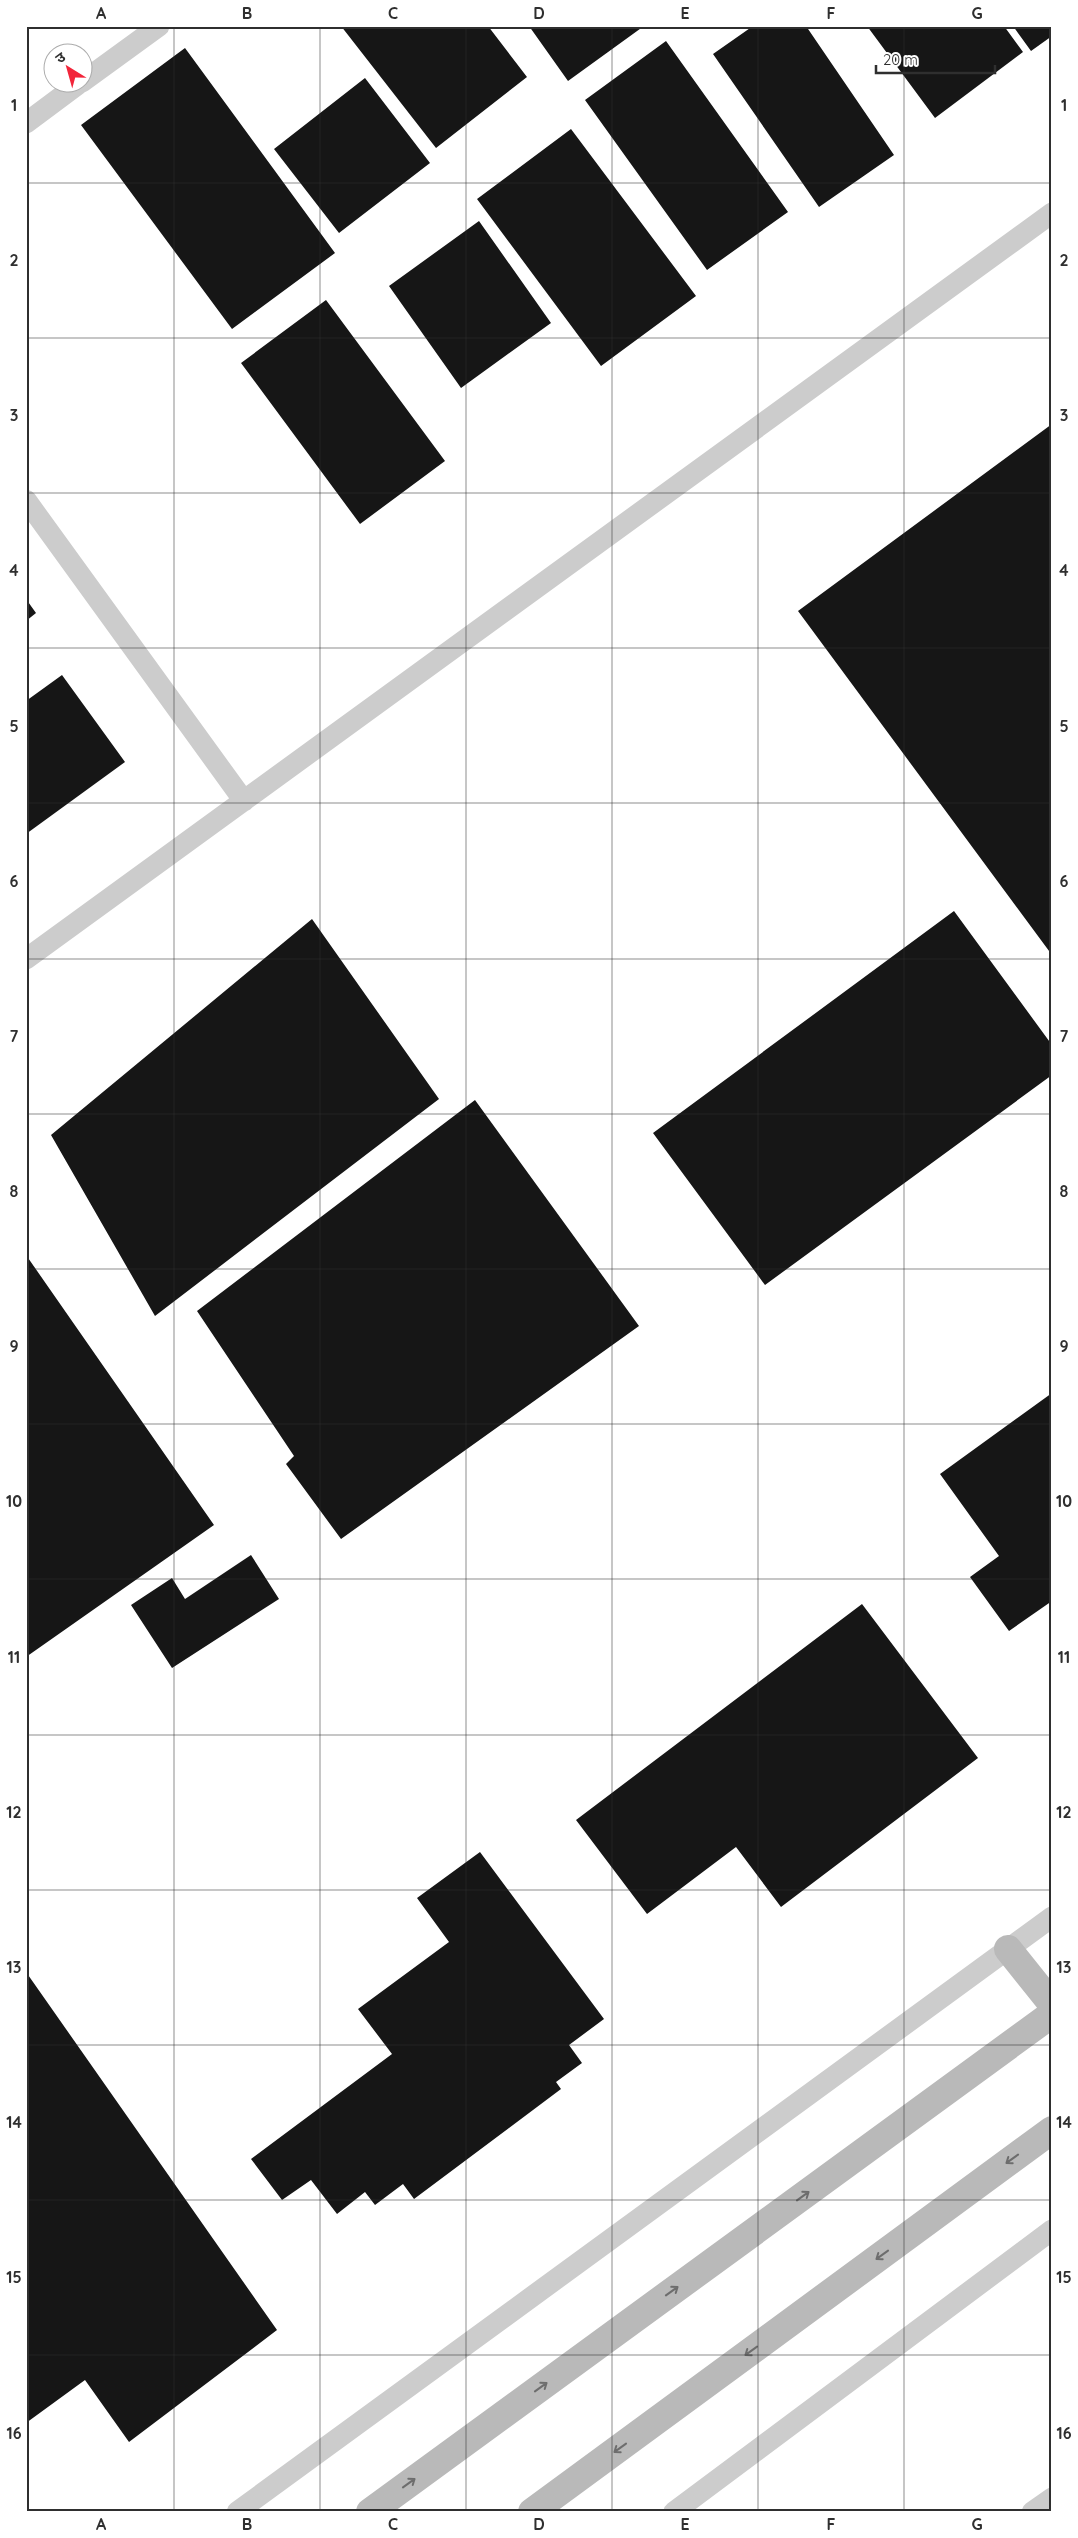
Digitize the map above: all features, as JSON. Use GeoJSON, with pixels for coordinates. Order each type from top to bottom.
{"type":"FeatureCollection","features":[{"type":"Feature","properties":{"kind":"street"},"geometry":{"type":"LineString","coordinates":[[1008,1948],[1052,2004]]}},
{"type":"Feature","properties":{"kind":"street"},"geometry":{"type":"LineString","coordinates":[[370,2512],[1052,2014]]}},
{"type":"Feature","properties":{"kind":"street"},"geometry":{"type":"LineString","coordinates":[[532,2512],[1052,2130]]}},
{"type":"Feature","properties":{"kind":"lane"},"geometry":{"type":"LineString","coordinates":[[92,75],[158,26]]}},
{"type":"Feature","properties":{"kind":"lane"},"geometry":{"type":"LineString","coordinates":[[26,123],[68,92]]}},
{"type":"Feature","properties":{"kind":"lane"},"geometry":{"type":"LineString","coordinates":[[26,959],[1052,213]]}},
{"type":"Feature","properties":{"kind":"lane"},"geometry":{"type":"LineString","coordinates":[[26,500],[244,801]]}},
{"type":"Feature","properties":{"kind":"lane"},"geometry":{"type":"LineString","coordinates":[[237,2512],[1052,1917]]}},
{"type":"Feature","properties":{"kind":"lane"},"geometry":{"type":"LineString","coordinates":[[674,2512],[1052,2230]]}},
{"type":"Feature","properties":{"kind":"lane"},"geometry":{"type":"LineString","coordinates":[[1032,2512],[1052,2498]]}},
{"type":"Feature","properties":{"kind":"building"},"geometry":{"type":"Polygon","coordinates":[[[341,26],[488,26],[527,77],[436,148],[341,26]]]}},
{"type":"Feature","properties":{"kind":"building"},"geometry":{"type":"Polygon","coordinates":[[[529,26],[644,26],[568,81],[529,26]]]}},
{"type":"Feature","properties":{"kind":"building"},"geometry":{"type":"Polygon","coordinates":[[[753,26],[806,26],[894,155],[819,207],[713,54],[753,26]]]}},
{"type":"Feature","properties":{"kind":"building"},"geometry":{"type":"Polygon","coordinates":[[[867,26],[1004,26],[1023,52],[935,118],[867,26]]]}},
{"type":"Feature","properties":{"kind":"building"},"geometry":{"type":"Polygon","coordinates":[[[1013,26],[1052,26],[1052,36],[1031,51],[1013,26]]]}},
{"type":"Feature","properties":{"kind":"building"},"geometry":{"type":"Polygon","coordinates":[[[666,41],[788,212],[707,270],[585,100],[666,41]]]}},
{"type":"Feature","properties":{"kind":"building"},"geometry":{"type":"Polygon","coordinates":[[[185,48],[335,253],[232,329],[81,125],[185,48]]]}},
{"type":"Feature","properties":{"kind":"building"},"geometry":{"type":"Polygon","coordinates":[[[365,78],[430,163],[339,233],[274,149],[365,78]]]}},
{"type":"Feature","properties":{"kind":"building"},"geometry":{"type":"Polygon","coordinates":[[[571,129],[696,296],[601,366],[477,199],[571,129]]]}},
{"type":"Feature","properties":{"kind":"building"},"geometry":{"type":"Polygon","coordinates":[[[479,221],[551,323],[461,388],[389,286],[479,221]]]}},
{"type":"Feature","properties":{"kind":"building"},"geometry":{"type":"Polygon","coordinates":[[[326,300],[445,461],[360,524],[241,363],[326,300]]]}},
{"type":"Feature","properties":{"kind":"building"},"geometry":{"type":"Polygon","coordinates":[[[1052,424],[1052,955],[798,611],[1052,424]]]}},
{"type":"Feature","properties":{"kind":"building"},"geometry":{"type":"Polygon","coordinates":[[[26,599],[36,613],[26,621],[26,599]]]}},
{"type":"Feature","properties":{"kind":"building"},"geometry":{"type":"Polygon","coordinates":[[[62,675],[125,762],[26,834],[26,701],[62,675]]]}},
{"type":"Feature","properties":{"kind":"building"},"geometry":{"type":"Polygon","coordinates":[[[954,911],[1052,1045],[1052,1075],[765,1285],[653,1133],[954,911]]]}},
{"type":"Feature","properties":{"kind":"building"},"geometry":{"type":"Polygon","coordinates":[[[312,919],[439,1099],[155,1316],[51,1135],[312,919]]]}},
{"type":"Feature","properties":{"kind":"building"},"geometry":{"type":"Polygon","coordinates":[[[475,1100],[639,1326],[341,1539],[286,1464],[294,1456],[197,1311],[475,1100]]]}},
{"type":"Feature","properties":{"kind":"building"},"geometry":{"type":"Polygon","coordinates":[[[26,1255],[214,1525],[26,1657],[26,1255]]]}},
{"type":"Feature","properties":{"kind":"building"},"geometry":{"type":"Polygon","coordinates":[[[1052,1393],[1052,1601],[1009,1631],[970,1577],[999,1556],[940,1474],[1052,1393]]]}},
{"type":"Feature","properties":{"kind":"building"},"geometry":{"type":"Polygon","coordinates":[[[251,1555],[279,1599],[172,1668],[131,1605],[172,1578],[185,1599],[251,1555]]]}},
{"type":"Feature","properties":{"kind":"building"},"geometry":{"type":"Polygon","coordinates":[[[862,1604],[978,1758],[781,1907],[736,1847],[647,1914],[576,1820],[862,1604]]]}},
{"type":"Feature","properties":{"kind":"building"},"geometry":{"type":"Polygon","coordinates":[[[480,1852],[604,2019],[569,2045],[582,2063],[556,2082],[561,2089],[414,2199],[403,2184],[375,2205],[365,2192],[337,2214],[311,2180],[282,2200],[251,2159],[392,2054],[358,2009],[449,1942],[417,1898],[480,1852]]]}},
{"type":"Feature","properties":{"kind":"building"},"geometry":{"type":"Polygon","coordinates":[[[26,1972],[277,2330],[129,2442],[85,2380],[26,2423],[26,1972]]]}}]}
